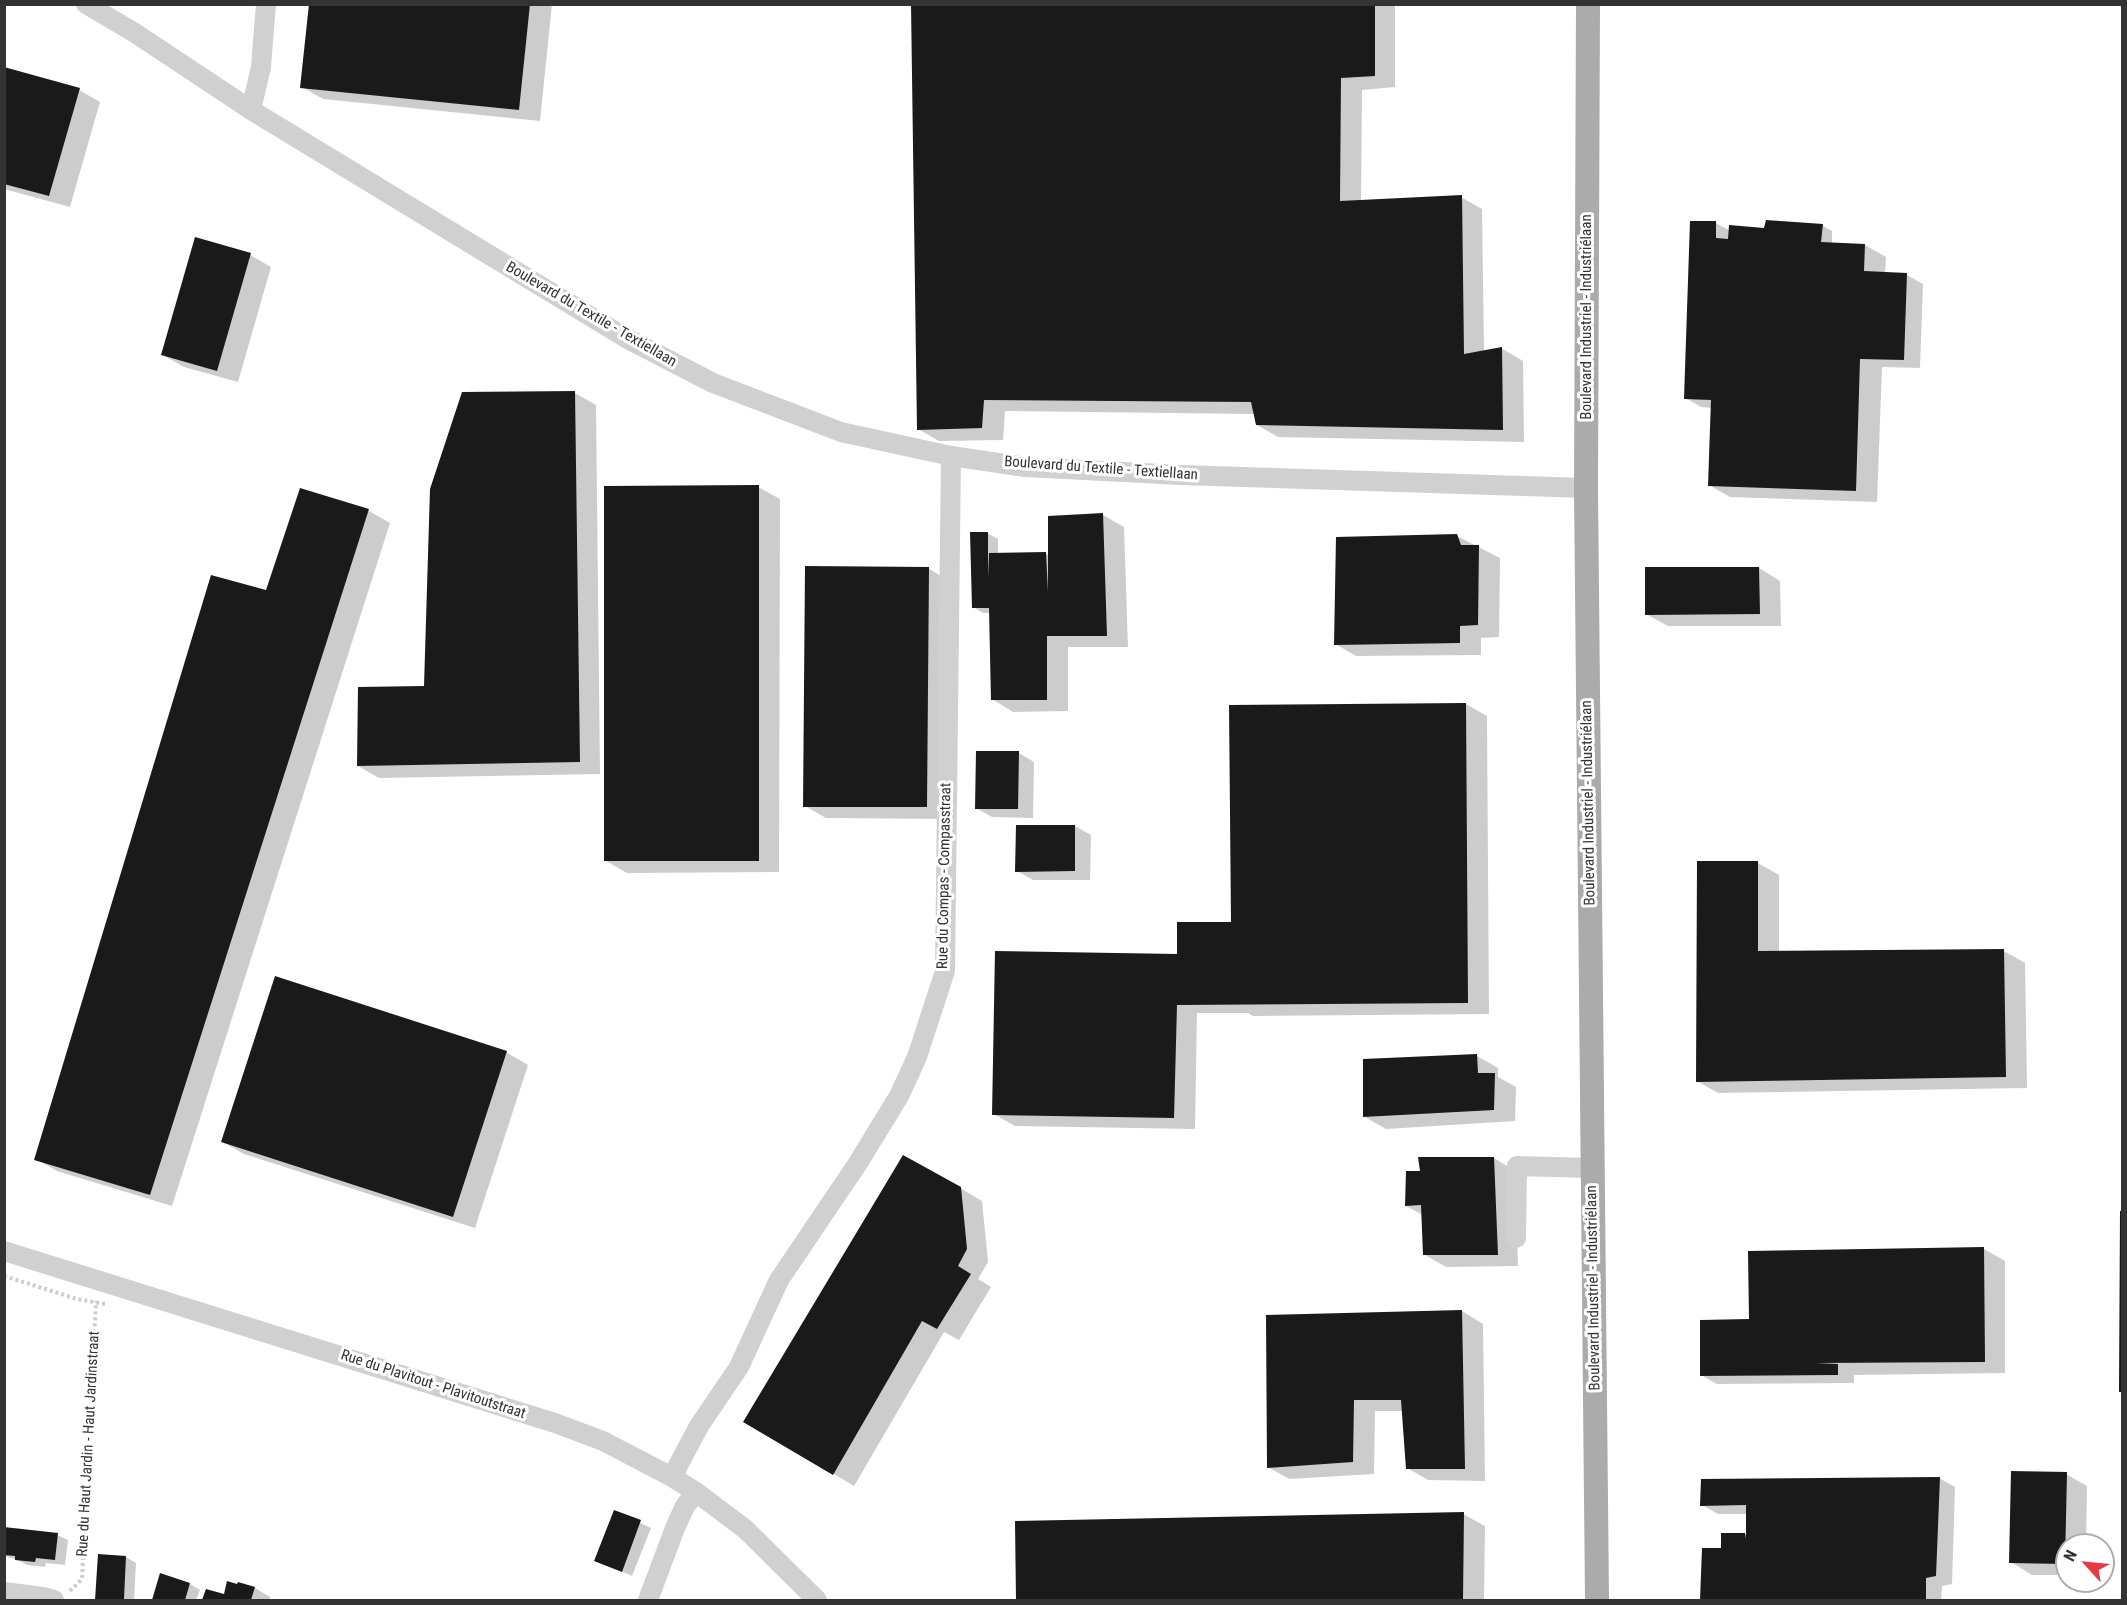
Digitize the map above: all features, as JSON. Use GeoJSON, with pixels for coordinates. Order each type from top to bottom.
{"type":"FeatureCollection","features":[{"type":"Feature","properties":{"kind":"main road","name":"Boulevard Industriel - Industriélaan"},"geometry":{"type":"LineString","coordinates":[[1588,4],[1586,488],[1597,1600]]}},
{"type":"Feature","properties":{"kind":"street","name":"Boulevard du Textile - Textiellaan"},"geometry":{"type":"LineString","coordinates":[[86,4],[135,33],[251,110],[626,338],[713,383],[841,432],[951,456],[1025,467],[1157,474],[1586,488]]}},
{"type":"Feature","properties":{"kind":"street"},"geometry":{"type":"LineString","coordinates":[[251,110],[261,67],[266,4]]}},
{"type":"Feature","properties":{"kind":"street","name":"Rue du Compas - Compasstraat"},"geometry":{"type":"LineString","coordinates":[[672,1477],[699,1426],[739,1367],[779,1280],[858,1164],[899,1096],[917,1057],[945,971],[951,456]]}},
{"type":"Feature","properties":{"kind":"street"},"geometry":{"type":"LineString","coordinates":[[1516,1238],[1517,1166],[1592,1168]]}},
{"type":"Feature","properties":{"kind":"street","name":"Rue du Plavitout - Plavitoutstraat"},"geometry":{"type":"LineString","coordinates":[[4,1251],[555,1423],[603,1441],[696,1492],[745,1529],[817,1600]]}},
{"type":"Feature","properties":{"kind":"street"},"geometry":{"type":"LineString","coordinates":[[648,1600],[675,1528],[685,1506],[696,1492]]}},
{"type":"Feature","properties":{"kind":"street"},"geometry":{"type":"LineString","coordinates":[[4,1592],[61,1597]]}},
{"type":"Feature","properties":{"kind":"path"},"geometry":{"type":"LineString","coordinates":[[4,1276],[109,1305]]}},
{"type":"Feature","properties":{"kind":"path","name":"Rue du Haut Jardin - Haut Jardinstraat"},"geometry":{"type":"LineString","coordinates":[[61,1597],[82,1579],[98,1280]]}},
{"type":"Feature","properties":{"kind":"building"},"geometry":{"type":"Polygon","coordinates":[[[309,4],[530,4],[519,110],[300,88],[309,4]]]}},
{"type":"Feature","properties":{"kind":"building"},"geometry":{"type":"Polygon","coordinates":[[[911,4],[1375,4],[1375,76],[1341,78],[1340,201],[1462,195],[1464,354],[1502,347],[1503,430],[1256,425],[1251,402],[984,400],[982,428],[917,430],[911,4]]]}},
{"type":"Feature","properties":{"kind":"building"},"geometry":{"type":"Polygon","coordinates":[[[4,67],[80,88],[49,196],[4,184],[4,67]]]}},
{"type":"Feature","properties":{"kind":"building"},"geometry":{"type":"Polygon","coordinates":[[[1766,220],[1823,224],[1821,242],[1865,244],[1864,271],[1907,273],[1904,360],[1860,359],[1856,491],[1708,486],[1711,400],[1684,399],[1690,221],[1716,221],[1716,238],[1728,239],[1729,225],[1764,228],[1766,220]]]}},
{"type":"Feature","properties":{"kind":"building"},"geometry":{"type":"Polygon","coordinates":[[[195,237],[251,253],[217,371],[161,355],[195,237]]]}},
{"type":"Feature","properties":{"kind":"building"},"geometry":{"type":"Polygon","coordinates":[[[575,391],[580,762],[357,766],[358,687],[424,686],[430,489],[462,392],[575,391]]]}},
{"type":"Feature","properties":{"kind":"building"},"geometry":{"type":"Polygon","coordinates":[[[759,485],[759,861],[604,861],[604,486],[759,485]]]}},
{"type":"Feature","properties":{"kind":"building"},"geometry":{"type":"Polygon","coordinates":[[[300,488],[369,509],[150,1195],[34,1160],[211,575],[266,590],[300,488]]]}},
{"type":"Feature","properties":{"kind":"building"},"geometry":{"type":"Polygon","coordinates":[[[1103,513],[1107,636],[1047,636],[1047,700],[991,700],[989,608],[972,608],[970,532],[988,532],[988,578],[989,553],[1046,552],[1048,592],[1048,516],[1103,513]]]}},
{"type":"Feature","properties":{"kind":"building"},"geometry":{"type":"Polygon","coordinates":[[[1457,534],[1461,545],[1479,545],[1478,625],[1460,626],[1460,643],[1334,645],[1336,537],[1457,534]]]}},
{"type":"Feature","properties":{"kind":"building"},"geometry":{"type":"Polygon","coordinates":[[[805,566],[929,567],[927,807],[803,807],[805,566]]]}},
{"type":"Feature","properties":{"kind":"building"},"geometry":{"type":"Polygon","coordinates":[[[1645,567],[1759,567],[1760,614],[1645,615],[1645,567]]]}},
{"type":"Feature","properties":{"kind":"building"},"geometry":{"type":"Polygon","coordinates":[[[1466,703],[1468,1003],[1177,1005],[1174,1118],[992,1115],[995,951],[1177,954],[1177,922],[1231,922],[1229,705],[1466,703]]]}},
{"type":"Feature","properties":{"kind":"building"},"geometry":{"type":"Polygon","coordinates":[[[976,751],[1019,751],[1018,809],[975,809],[976,751]]]}},
{"type":"Feature","properties":{"kind":"building"},"geometry":{"type":"Polygon","coordinates":[[[1016,825],[1075,825],[1075,871],[1015,872],[1016,825]]]}},
{"type":"Feature","properties":{"kind":"building"},"geometry":{"type":"Polygon","coordinates":[[[1697,861],[1758,861],[1758,951],[2004,949],[2006,1077],[1696,1082],[1697,861]]]}},
{"type":"Feature","properties":{"kind":"building"},"geometry":{"type":"Polygon","coordinates":[[[275,976],[507,1051],[453,1217],[221,1142],[275,976]]]}},
{"type":"Feature","properties":{"kind":"building"},"geometry":{"type":"Polygon","coordinates":[[[1477,1054],[1478,1073],[1495,1073],[1494,1110],[1363,1117],[1363,1059],[1477,1054]]]}},
{"type":"Feature","properties":{"kind":"building"},"geometry":{"type":"Polygon","coordinates":[[[903,1155],[961,1187],[967,1249],[958,1266],[971,1274],[937,1329],[922,1321],[833,1475],[743,1422],[903,1155]]]}},
{"type":"Feature","properties":{"kind":"building"},"geometry":{"type":"Polygon","coordinates":[[[1418,1157],[1494,1157],[1498,1255],[1423,1255],[1421,1205],[1405,1206],[1406,1171],[1420,1171],[1418,1157]]]}},
{"type":"Feature","properties":{"kind":"building"},"geometry":{"type":"Polygon","coordinates":[[[2120,1211],[2122,1211],[2122,1392],[2119,1392],[2120,1211]]]}},
{"type":"Feature","properties":{"kind":"building"},"geometry":{"type":"Polygon","coordinates":[[[1984,1247],[1985,1362],[1816,1363],[1838,1364],[1838,1375],[1700,1376],[1700,1320],[1749,1319],[1748,1251],[1984,1247]]]}},
{"type":"Feature","properties":{"kind":"building"},"geometry":{"type":"Polygon","coordinates":[[[1462,1310],[1465,1469],[1406,1469],[1401,1400],[1354,1400],[1353,1462],[1267,1468],[1266,1315],[1462,1310]]]}},
{"type":"Feature","properties":{"kind":"building"},"geometry":{"type":"Polygon","coordinates":[[[2011,1471],[2067,1472],[2066,1533],[2055,1533],[2055,1564],[2009,1563],[2011,1471]]]}},
{"type":"Feature","properties":{"kind":"building"},"geometry":{"type":"Polygon","coordinates":[[[1940,1477],[1936,1576],[1926,1578],[1926,1600],[1700,1600],[1702,1548],[1721,1548],[1721,1533],[1745,1533],[1746,1539],[1746,1505],[1700,1506],[1701,1479],[1940,1477]]]}},
{"type":"Feature","properties":{"kind":"building"},"geometry":{"type":"Polygon","coordinates":[[[614,1510],[641,1520],[622,1572],[594,1561],[614,1510]]]}},
{"type":"Feature","properties":{"kind":"building"},"geometry":{"type":"Polygon","coordinates":[[[1464,1512],[1463,1600],[1016,1600],[1015,1521],[1464,1512]]]}},
{"type":"Feature","properties":{"kind":"building"},"geometry":{"type":"Polygon","coordinates":[[[4,1527],[58,1533],[55,1560],[36,1558],[35,1562],[15,1560],[15,1556],[4,1555],[4,1527]]]}},
{"type":"Feature","properties":{"kind":"building"},"geometry":{"type":"Polygon","coordinates":[[[98,1554],[126,1556],[124,1599],[95,1600],[98,1554]]]}},
{"type":"Feature","properties":{"kind":"building"},"geometry":{"type":"Polygon","coordinates":[[[160,1573],[190,1583],[185,1600],[152,1600],[160,1573]]]}},
{"type":"Feature","properties":{"kind":"building"},"geometry":{"type":"Polygon","coordinates":[[[227,1581],[255,1587],[251,1600],[202,1600],[206,1589],[224,1594],[227,1581]]]}}]}
